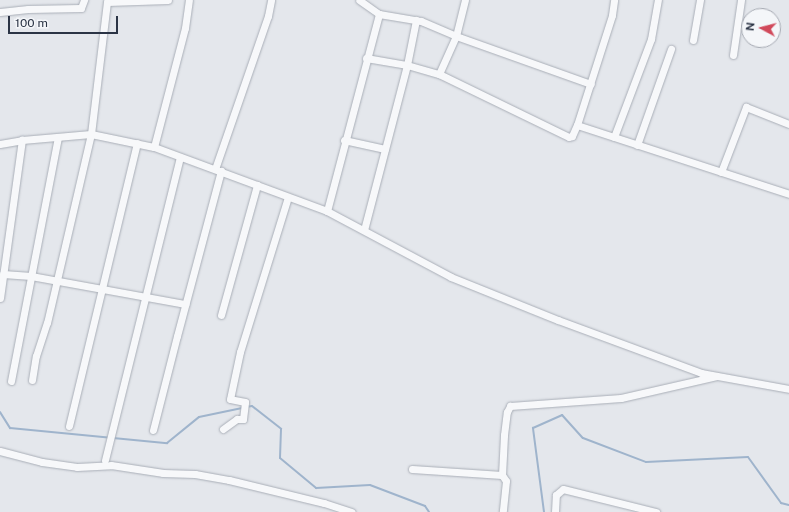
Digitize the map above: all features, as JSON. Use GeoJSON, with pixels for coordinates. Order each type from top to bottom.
{"type":"FeatureCollection","features":[{"type":"Feature","properties":{"kind":"street"},"geometry":{"type":"LineString","coordinates":[[0,12],[28,9],[81,8],[84,0]]}},
{"type":"Feature","properties":{"kind":"street"},"geometry":{"type":"LineString","coordinates":[[32,380],[36,356],[47,323],[91,134],[107,2],[168,0]]}},
{"type":"Feature","properties":{"kind":"street"},"geometry":{"type":"LineString","coordinates":[[154,147],[185,28],[189,0]]}},
{"type":"Feature","properties":{"kind":"street"},"geometry":{"type":"LineString","coordinates":[[153,430],[218,170],[268,16],[271,0]]}},
{"type":"Feature","properties":{"kind":"street"},"geometry":{"type":"LineString","coordinates":[[359,0],[379,14],[416,20],[456,36],[591,84]]}},
{"type":"Feature","properties":{"kind":"street"},"geometry":{"type":"LineString","coordinates":[[439,74],[456,36],[465,0]]}},
{"type":"Feature","properties":{"kind":"street"},"geometry":{"type":"LineString","coordinates":[[366,58],[407,65],[439,74],[569,137],[572,136],[577,125],[591,84],[612,15],[614,0]]}},
{"type":"Feature","properties":{"kind":"street"},"geometry":{"type":"LineString","coordinates":[[614,137],[651,38],[658,0]]}},
{"type":"Feature","properties":{"kind":"street"},"geometry":{"type":"LineString","coordinates":[[693,40],[700,0]]}},
{"type":"Feature","properties":{"kind":"street"},"geometry":{"type":"LineString","coordinates":[[733,55],[741,0]]}},
{"type":"Feature","properties":{"kind":"street"},"geometry":{"type":"LineString","coordinates":[[326,211],[379,14]]}},
{"type":"Feature","properties":{"kind":"street"},"geometry":{"type":"LineString","coordinates":[[364,230],[407,65],[416,20]]}},
{"type":"Feature","properties":{"kind":"street"},"geometry":{"type":"LineString","coordinates":[[637,145],[671,49]]}},
{"type":"Feature","properties":{"kind":"street"},"geometry":{"type":"LineString","coordinates":[[721,172],[746,107],[789,124]]}},
{"type":"Feature","properties":{"kind":"street"},"geometry":{"type":"LineString","coordinates":[[577,125],[789,194]]}},
{"type":"Feature","properties":{"kind":"street"},"geometry":{"type":"LineString","coordinates":[[0,144],[22,140],[91,134],[154,147],[326,211],[451,277],[629,347],[701,372],[789,388]]}},
{"type":"Feature","properties":{"kind":"street"},"geometry":{"type":"LineString","coordinates":[[11,381],[58,137]]}},
{"type":"Feature","properties":{"kind":"street"},"geometry":{"type":"LineString","coordinates":[[0,298],[22,140]]}},
{"type":"Feature","properties":{"kind":"street"},"geometry":{"type":"LineString","coordinates":[[344,140],[385,149]]}},
{"type":"Feature","properties":{"kind":"street"},"geometry":{"type":"LineString","coordinates":[[69,426],[137,143]]}},
{"type":"Feature","properties":{"kind":"street"},"geometry":{"type":"LineString","coordinates":[[105,460],[180,157]]}},
{"type":"Feature","properties":{"kind":"street"},"geometry":{"type":"LineString","coordinates":[[220,315],[257,185]]}},
{"type":"Feature","properties":{"kind":"street"},"geometry":{"type":"LineString","coordinates":[[223,429],[237,420],[243,419],[245,402],[230,399],[240,352],[288,197]]}},
{"type":"Feature","properties":{"kind":"street"},"geometry":{"type":"LineString","coordinates":[[3,274],[31,276],[185,304]]}},
{"type":"Feature","properties":{"kind":"street"},"geometry":{"type":"LineString","coordinates":[[503,512],[506,480],[502,474],[504,436],[507,412],[510,406],[621,398],[698,382],[719,376]]}},
{"type":"Feature","properties":{"kind":"street"},"geometry":{"type":"LineString","coordinates":[[0,451],[42,462],[77,467],[111,465],[163,473],[195,474],[229,480],[324,503],[352,512]]}},
{"type":"Feature","properties":{"kind":"street"},"geometry":{"type":"LineString","coordinates":[[412,469],[502,474]]}},
{"type":"Feature","properties":{"kind":"street"},"geometry":{"type":"LineString","coordinates":[[555,512],[556,495],[564,489],[656,512]]}},
{"type":"Feature","properties":{"kind":"waterway"},"geometry":{"type":"LineString","coordinates":[[246,407],[252,406],[281,429],[280,458],[316,488],[370,485],[425,506],[429,512]]}},
{"type":"Feature","properties":{"kind":"waterway"},"geometry":{"type":"LineString","coordinates":[[0,412],[10,428],[167,443],[199,417],[242,408]]}},
{"type":"Feature","properties":{"kind":"waterway"},"geometry":{"type":"LineString","coordinates":[[544,512],[533,428],[562,415],[583,438],[646,462],[748,457],[781,503],[789,505]]}}]}
